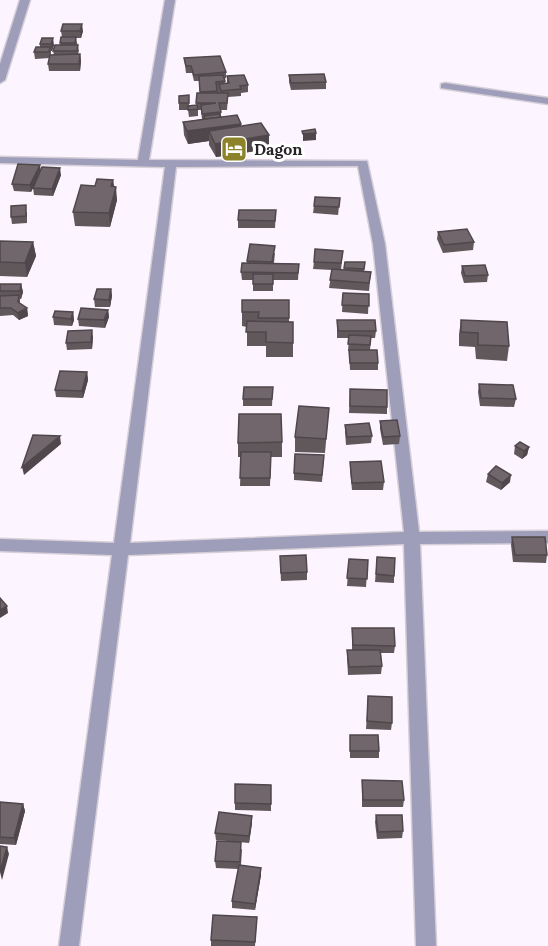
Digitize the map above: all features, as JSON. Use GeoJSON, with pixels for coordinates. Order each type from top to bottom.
{"type":"FeatureCollection","features":[{"type":"Feature","properties":{"kind":"street"},"geometry":{"type":"LineString","coordinates":[[0,80],[25,0]]}},
{"type":"Feature","properties":{"kind":"street"},"geometry":{"type":"LineString","coordinates":[[143,164],[170,0]]}},
{"type":"Feature","properties":{"kind":"street"},"geometry":{"type":"LineString","coordinates":[[445,86],[548,101]]}},
{"type":"Feature","properties":{"kind":"street"},"geometry":{"type":"LineString","coordinates":[[0,160],[143,164],[363,163],[379,244],[412,538],[426,946]]}},
{"type":"Feature","properties":{"kind":"street"},"geometry":{"type":"LineString","coordinates":[[69,946],[171,164]]}},
{"type":"Feature","properties":{"kind":"street"},"geometry":{"type":"LineString","coordinates":[[0,545],[120,549],[412,538],[548,537]]}},
{"type":"Feature","properties":{"kind":"building"},"geometry":{"type":"Polygon","coordinates":[[[63,24],[82,24],[80,31],[61,31],[63,24]]]}},
{"type":"Feature","properties":{"kind":"building"},"geometry":{"type":"Polygon","coordinates":[[[61,37],[76,37],[75,43],[60,43],[61,37]]]}},
{"type":"Feature","properties":{"kind":"building"},"geometry":{"type":"Polygon","coordinates":[[[42,38],[53,38],[51,44],[40,44],[42,38]]]}},
{"type":"Feature","properties":{"kind":"building"},"geometry":{"type":"Polygon","coordinates":[[[55,45],[78,45],[77,51],[53,51],[55,45]]]}},
{"type":"Feature","properties":{"kind":"building"},"geometry":{"type":"Polygon","coordinates":[[[36,47],[50,47],[49,52],[34,52],[36,47]]]}},
{"type":"Feature","properties":{"kind":"building"},"geometry":{"type":"Polygon","coordinates":[[[80,54],[79,64],[48,64],[50,55],[80,54]]]}},
{"type":"Feature","properties":{"kind":"building"},"geometry":{"type":"Polygon","coordinates":[[[220,56],[226,72],[194,75],[191,66],[186,66],[184,58],[220,56]]]}},
{"type":"Feature","properties":{"kind":"building"},"geometry":{"type":"Polygon","coordinates":[[[324,74],[326,82],[291,83],[289,75],[324,74]]]}},
{"type":"Feature","properties":{"kind":"building"},"geometry":{"type":"Polygon","coordinates":[[[223,75],[225,81],[216,82],[217,91],[200,92],[199,76],[223,75]]]}},
{"type":"Feature","properties":{"kind":"building"},"geometry":{"type":"Polygon","coordinates":[[[244,75],[248,85],[240,86],[241,89],[221,91],[219,84],[229,83],[227,76],[244,75]]]}},
{"type":"Feature","properties":{"kind":"building"},"geometry":{"type":"Polygon","coordinates":[[[197,93],[228,93],[227,103],[219,103],[221,112],[202,114],[201,105],[216,103],[196,103],[197,93]]]}},
{"type":"Feature","properties":{"kind":"building"},"geometry":{"type":"Polygon","coordinates":[[[189,95],[189,103],[179,103],[179,96],[189,95]]]}},
{"type":"Feature","properties":{"kind":"building"},"geometry":{"type":"Polygon","coordinates":[[[197,105],[198,109],[188,110],[188,106],[197,105]]]}},
{"type":"Feature","properties":{"kind":"building"},"geometry":{"type":"Polygon","coordinates":[[[219,114],[221,117],[205,119],[204,116],[219,114]]]}},
{"type":"Feature","properties":{"kind":"building"},"geometry":{"type":"Polygon","coordinates":[[[237,115],[241,124],[187,131],[183,122],[237,115]]]}},
{"type":"Feature","properties":{"kind":"building"},"geometry":{"type":"Polygon","coordinates":[[[261,123],[269,135],[215,144],[209,131],[261,123]]]}},
{"type":"Feature","properties":{"kind":"building"},"geometry":{"type":"Polygon","coordinates":[[[315,129],[316,133],[303,134],[302,131],[315,129]]]}},
{"type":"Feature","properties":{"kind":"building"},"geometry":{"type":"Polygon","coordinates":[[[18,164],[40,165],[30,185],[12,184],[18,164]]]}},
{"type":"Feature","properties":{"kind":"building"},"geometry":{"type":"Polygon","coordinates":[[[42,167],[60,168],[52,189],[33,188],[42,167]]]}},
{"type":"Feature","properties":{"kind":"building"},"geometry":{"type":"Polygon","coordinates":[[[97,179],[113,180],[111,186],[116,187],[109,213],[73,212],[81,185],[95,186],[97,179]]]}},
{"type":"Feature","properties":{"kind":"building"},"geometry":{"type":"Polygon","coordinates":[[[315,197],[340,198],[339,207],[314,206],[315,197]]]}},
{"type":"Feature","properties":{"kind":"building"},"geometry":{"type":"Polygon","coordinates":[[[26,205],[26,216],[11,217],[11,206],[26,205]]]}},
{"type":"Feature","properties":{"kind":"building"},"geometry":{"type":"Polygon","coordinates":[[[239,210],[276,210],[275,221],[238,220],[239,210]]]}},
{"type":"Feature","properties":{"kind":"building"},"geometry":{"type":"Polygon","coordinates":[[[467,229],[474,242],[444,245],[438,232],[467,229]]]}},
{"type":"Feature","properties":{"kind":"building"},"geometry":{"type":"Polygon","coordinates":[[[0,241],[33,242],[25,263],[0,262],[0,241]]]}},
{"type":"Feature","properties":{"kind":"building"},"geometry":{"type":"Polygon","coordinates":[[[250,244],[275,246],[272,262],[247,261],[250,244]]]}},
{"type":"Feature","properties":{"kind":"building"},"geometry":{"type":"Polygon","coordinates":[[[315,249],[343,251],[341,263],[314,262],[315,249]]]}},
{"type":"Feature","properties":{"kind":"building"},"geometry":{"type":"Polygon","coordinates":[[[345,262],[365,262],[364,269],[344,268],[345,262]]]}},
{"type":"Feature","properties":{"kind":"building"},"geometry":{"type":"Polygon","coordinates":[[[242,263],[299,264],[298,273],[241,272],[242,263]]]}},
{"type":"Feature","properties":{"kind":"building"},"geometry":{"type":"Polygon","coordinates":[[[485,265],[488,275],[465,276],[462,266],[485,265]]]}},
{"type":"Feature","properties":{"kind":"building"},"geometry":{"type":"Polygon","coordinates":[[[332,269],[371,272],[369,283],[330,280],[332,269]]]}},
{"type":"Feature","properties":{"kind":"building"},"geometry":{"type":"Polygon","coordinates":[[[253,274],[273,274],[273,284],[253,284],[253,274]]]}},
{"type":"Feature","properties":{"kind":"building"},"geometry":{"type":"Polygon","coordinates":[[[0,284],[21,284],[20,291],[0,291],[0,284]]]}},
{"type":"Feature","properties":{"kind":"building"},"geometry":{"type":"Polygon","coordinates":[[[97,289],[111,289],[109,300],[94,299],[97,289]]]}},
{"type":"Feature","properties":{"kind":"building"},"geometry":{"type":"Polygon","coordinates":[[[343,293],[369,294],[369,306],[342,305],[343,293]]]}},
{"type":"Feature","properties":{"kind":"building"},"geometry":{"type":"Polygon","coordinates":[[[19,295],[18,302],[27,308],[18,313],[11,308],[0,308],[0,296],[19,295]]]}},
{"type":"Feature","properties":{"kind":"building"},"geometry":{"type":"Polygon","coordinates":[[[242,300],[289,300],[289,318],[258,318],[259,312],[242,312],[242,300]]]}},
{"type":"Feature","properties":{"kind":"building"},"geometry":{"type":"Polygon","coordinates":[[[81,308],[108,310],[104,320],[78,319],[81,308]]]}},
{"type":"Feature","properties":{"kind":"building"},"geometry":{"type":"Polygon","coordinates":[[[55,311],[73,312],[71,319],[53,317],[55,311]]]}},
{"type":"Feature","properties":{"kind":"building"},"geometry":{"type":"Polygon","coordinates":[[[337,320],[375,320],[376,331],[338,331],[337,320]]]}},
{"type":"Feature","properties":{"kind":"building"},"geometry":{"type":"Polygon","coordinates":[[[461,320],[507,322],[509,346],[478,345],[478,333],[461,332],[461,320]]]}},
{"type":"Feature","properties":{"kind":"building"},"geometry":{"type":"Polygon","coordinates":[[[247,321],[293,322],[293,343],[266,342],[266,332],[246,332],[247,321]]]}},
{"type":"Feature","properties":{"kind":"building"},"geometry":{"type":"Polygon","coordinates":[[[92,330],[91,342],[66,343],[68,331],[92,330]]]}},
{"type":"Feature","properties":{"kind":"building"},"geometry":{"type":"Polygon","coordinates":[[[349,335],[371,336],[370,345],[348,344],[349,335]]]}},
{"type":"Feature","properties":{"kind":"building"},"geometry":{"type":"Polygon","coordinates":[[[349,350],[377,350],[378,363],[350,363],[349,350]]]}},
{"type":"Feature","properties":{"kind":"building"},"geometry":{"type":"Polygon","coordinates":[[[60,371],[87,372],[82,391],[55,390],[60,371]]]}},
{"type":"Feature","properties":{"kind":"building"},"geometry":{"type":"Polygon","coordinates":[[[479,384],[513,385],[516,399],[481,398],[479,384]]]}},
{"type":"Feature","properties":{"kind":"building"},"geometry":{"type":"Polygon","coordinates":[[[244,387],[273,387],[272,399],[243,399],[244,387]]]}},
{"type":"Feature","properties":{"kind":"building"},"geometry":{"type":"Polygon","coordinates":[[[350,389],[387,390],[387,407],[350,406],[350,389]]]}},
{"type":"Feature","properties":{"kind":"building"},"geometry":{"type":"Polygon","coordinates":[[[299,406],[329,408],[326,439],[295,437],[299,406]]]}},
{"type":"Feature","properties":{"kind":"building"},"geometry":{"type":"Polygon","coordinates":[[[239,414],[281,414],[282,442],[238,443],[239,414]]]}},
{"type":"Feature","properties":{"kind":"building"},"geometry":{"type":"Polygon","coordinates":[[[397,420],[400,436],[383,437],[380,421],[397,420]]]}},
{"type":"Feature","properties":{"kind":"building"},"geometry":{"type":"Polygon","coordinates":[[[369,423],[372,436],[347,437],[345,425],[369,423]]]}},
{"type":"Feature","properties":{"kind":"building"},"geometry":{"type":"Polygon","coordinates":[[[33,435],[60,436],[22,467],[33,435]]]}},
{"type":"Feature","properties":{"kind":"building"},"geometry":{"type":"Polygon","coordinates":[[[520,442],[529,447],[524,451],[515,446],[520,442]]]}},
{"type":"Feature","properties":{"kind":"building"},"geometry":{"type":"Polygon","coordinates":[[[241,452],[271,452],[270,478],[240,478],[241,452]]]}},
{"type":"Feature","properties":{"kind":"building"},"geometry":{"type":"Polygon","coordinates":[[[295,454],[324,455],[322,475],[294,473],[295,454]]]}},
{"type":"Feature","properties":{"kind":"building"},"geometry":{"type":"Polygon","coordinates":[[[381,461],[384,482],[352,483],[350,462],[381,461]]]}},
{"type":"Feature","properties":{"kind":"building"},"geometry":{"type":"Polygon","coordinates":[[[496,466],[511,475],[502,483],[488,474],[496,466]]]}},
{"type":"Feature","properties":{"kind":"building"},"geometry":{"type":"Polygon","coordinates":[[[512,537],[545,537],[547,555],[515,555],[512,537]]]}},
{"type":"Feature","properties":{"kind":"building"},"geometry":{"type":"Polygon","coordinates":[[[306,555],[307,572],[281,573],[280,556],[306,555]]]}},
{"type":"Feature","properties":{"kind":"building"},"geometry":{"type":"Polygon","coordinates":[[[377,557],[395,558],[394,576],[376,574],[377,557]]]}},
{"type":"Feature","properties":{"kind":"building"},"geometry":{"type":"Polygon","coordinates":[[[349,559],[368,560],[367,579],[347,578],[349,559]]]}},
{"type":"Feature","properties":{"kind":"building"},"geometry":{"type":"Polygon","coordinates":[[[0,598],[7,606],[0,610],[0,598]]]}},
{"type":"Feature","properties":{"kind":"building"},"geometry":{"type":"Polygon","coordinates":[[[352,628],[394,628],[395,646],[353,645],[352,628]]]}},
{"type":"Feature","properties":{"kind":"building"},"geometry":{"type":"Polygon","coordinates":[[[347,650],[380,650],[382,666],[349,667],[347,650]]]}},
{"type":"Feature","properties":{"kind":"building"},"geometry":{"type":"Polygon","coordinates":[[[368,696],[392,697],[392,723],[367,721],[368,696]]]}},
{"type":"Feature","properties":{"kind":"building"},"geometry":{"type":"Polygon","coordinates":[[[350,735],[378,735],[379,751],[350,751],[350,735]]]}},
{"type":"Feature","properties":{"kind":"building"},"geometry":{"type":"Polygon","coordinates":[[[362,780],[402,781],[404,800],[363,800],[362,780]]]}},
{"type":"Feature","properties":{"kind":"building"},"geometry":{"type":"Polygon","coordinates":[[[235,784],[271,785],[271,804],[235,803],[235,784]]]}},
{"type":"Feature","properties":{"kind":"building"},"geometry":{"type":"Polygon","coordinates":[[[0,802],[23,804],[14,838],[0,837],[0,802]]]}},
{"type":"Feature","properties":{"kind":"building"},"geometry":{"type":"Polygon","coordinates":[[[219,812],[252,816],[249,836],[215,833],[219,812]]]}},
{"type":"Feature","properties":{"kind":"building"},"geometry":{"type":"Polygon","coordinates":[[[376,815],[402,815],[403,831],[378,832],[376,815]]]}},
{"type":"Feature","properties":{"kind":"building"},"geometry":{"type":"Polygon","coordinates":[[[217,841],[241,842],[240,862],[215,861],[217,841]]]}},
{"type":"Feature","properties":{"kind":"building"},"geometry":{"type":"Polygon","coordinates":[[[0,846],[7,847],[0,872],[0,846]]]}},
{"type":"Feature","properties":{"kind":"building"},"geometry":{"type":"Polygon","coordinates":[[[239,865],[261,868],[255,904],[232,901],[239,865]]]}},
{"type":"Feature","properties":{"kind":"building"},"geometry":{"type":"Polygon","coordinates":[[[213,915],[257,917],[255,942],[211,940],[213,915]]]}},
{"type":"Feature","properties":{"kind":"place","name":"Dagon"},"geometry":{"type":"Point","coordinates":[234,149]}}]}
